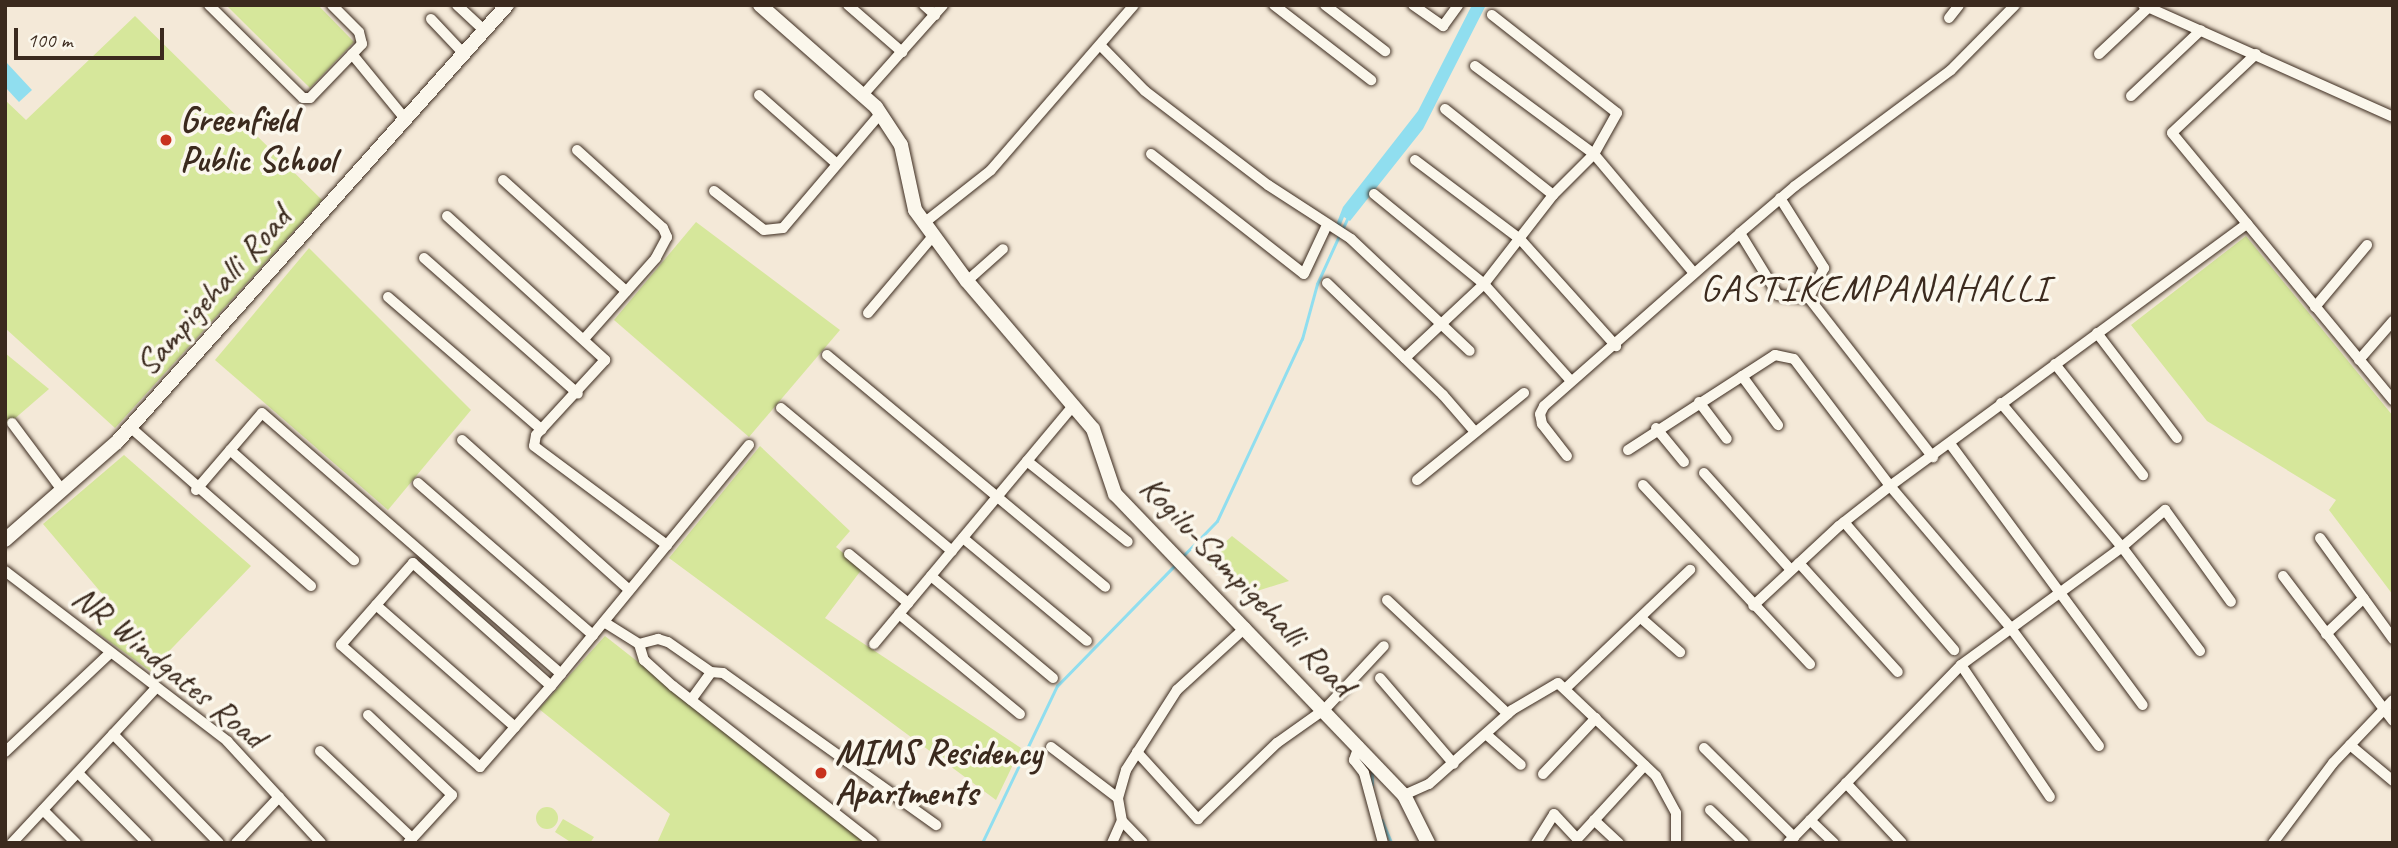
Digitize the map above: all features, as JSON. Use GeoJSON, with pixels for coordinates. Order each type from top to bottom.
{"type":"FeatureCollection","features":[{"type":"Feature","properties":{"kind":"street"},"geometry":{"type":"LineString","coordinates":[[209,5],[303,98],[310,98],[362,44],[359,32],[332,5]]}},
{"type":"Feature","properties":{"kind":"street"},"geometry":{"type":"LineString","coordinates":[[457,5],[484,30]]}},
{"type":"Feature","properties":{"kind":"street","name":"Sampigehalli Road"},"geometry":{"type":"LineString","coordinates":[[5,540],[130,427],[507,5]]}},
{"type":"Feature","properties":{"kind":"street","name":"Kogilu-Sampigehalli Road"},"geometry":{"type":"LineString","coordinates":[[760,5],[880,114],[901,145],[915,210],[967,281],[1093,429],[1115,494],[1325,709],[1404,795],[1428,843]]}},
{"type":"Feature","properties":{"kind":"street"},"geometry":{"type":"LineString","coordinates":[[848,5],[902,52]]}},
{"type":"Feature","properties":{"kind":"street"},"geometry":{"type":"LineString","coordinates":[[924,5],[934,15]]}},
{"type":"Feature","properties":{"kind":"street"},"geometry":{"type":"LineString","coordinates":[[862,96],[943,5]]}},
{"type":"Feature","properties":{"kind":"street"},"geometry":{"type":"LineString","coordinates":[[924,223],[991,170],[1134,5]]}},
{"type":"Feature","properties":{"kind":"street"},"geometry":{"type":"LineString","coordinates":[[1274,5],[1371,80]]}},
{"type":"Feature","properties":{"kind":"street"},"geometry":{"type":"LineString","coordinates":[[1325,5],[1385,51]]}},
{"type":"Feature","properties":{"kind":"street"},"geometry":{"type":"LineString","coordinates":[[1413,5],[1443,26],[1458,5]]}},
{"type":"Feature","properties":{"kind":"street"},"geometry":{"type":"LineString","coordinates":[[1949,18],[1959,5]]}},
{"type":"Feature","properties":{"kind":"street"},"geometry":{"type":"LineString","coordinates":[[1567,456],[1540,414],[1570,380],[1616,345],[1642,316],[1780,198],[1951,70],[2015,5]]}},
{"type":"Feature","properties":{"kind":"street"},"geometry":{"type":"LineString","coordinates":[[2099,54],[2145,6],[2393,117]]}},
{"type":"Feature","properties":{"kind":"street"},"geometry":{"type":"LineString","coordinates":[[1405,358],[1483,284],[1553,195],[1594,154],[1617,113],[1492,16]]}},
{"type":"Feature","properties":{"kind":"street"},"geometry":{"type":"LineString","coordinates":[[431,19],[464,54]]}},
{"type":"Feature","properties":{"kind":"street"},"geometry":{"type":"LineString","coordinates":[[2132,96],[2201,30]]}},
{"type":"Feature","properties":{"kind":"street"},"geometry":{"type":"LineString","coordinates":[[1100,45],[1145,91],[1327,225],[1351,239],[1470,351]]}},
{"type":"Feature","properties":{"kind":"street"},"geometry":{"type":"LineString","coordinates":[[352,54],[406,120]]}},
{"type":"Feature","properties":{"kind":"street"},"geometry":{"type":"LineString","coordinates":[[2256,54],[2172,133],[2393,400]]}},
{"type":"Feature","properties":{"kind":"street"},"geometry":{"type":"LineString","coordinates":[[1475,66],[1594,154],[1694,273]]}},
{"type":"Feature","properties":{"kind":"street"},"geometry":{"type":"LineString","coordinates":[[759,94],[837,164]]}},
{"type":"Feature","properties":{"kind":"street"},"geometry":{"type":"LineString","coordinates":[[1445,108],[1553,195]]}},
{"type":"Feature","properties":{"kind":"street"},"geometry":{"type":"LineString","coordinates":[[715,191],[764,230],[774,232],[783,228],[880,114]]}},
{"type":"Feature","properties":{"kind":"street"},"geometry":{"type":"LineString","coordinates":[[577,150],[663,228],[667,237],[656,258],[585,338]]}},
{"type":"Feature","properties":{"kind":"street"},"geometry":{"type":"LineString","coordinates":[[1151,154],[1304,274],[1327,225]]}},
{"type":"Feature","properties":{"kind":"street"},"geometry":{"type":"LineString","coordinates":[[1415,160],[1520,239],[1616,345]]}},
{"type":"Feature","properties":{"kind":"street"},"geometry":{"type":"LineString","coordinates":[[503,180],[626,291]]}},
{"type":"Feature","properties":{"kind":"street"},"geometry":{"type":"LineString","coordinates":[[1374,194],[1483,284],[1570,380]]}},
{"type":"Feature","properties":{"kind":"street"},"geometry":{"type":"LineString","coordinates":[[1780,198],[1824,268],[1809,298]]}},
{"type":"Feature","properties":{"kind":"street"},"geometry":{"type":"LineString","coordinates":[[447,216],[585,338],[605,360],[578,394],[542,430],[534,446],[667,545]]}},
{"type":"Feature","properties":{"kind":"street"},"geometry":{"type":"LineString","coordinates":[[1753,606],[1844,522],[1890,486],[1951,445],[2001,402],[2247,224]]}},
{"type":"Feature","properties":{"kind":"street"},"geometry":{"type":"LineString","coordinates":[[1740,233],[1779,295],[1809,298],[1933,457]]}},
{"type":"Feature","properties":{"kind":"street"},"geometry":{"type":"LineString","coordinates":[[867,313],[933,236]]}},
{"type":"Feature","properties":{"kind":"street"},"geometry":{"type":"LineString","coordinates":[[2315,307],[2367,245]]}},
{"type":"Feature","properties":{"kind":"street"},"geometry":{"type":"LineString","coordinates":[[967,281],[1003,249]]}},
{"type":"Feature","properties":{"kind":"street"},"geometry":{"type":"LineString","coordinates":[[424,258],[578,394]]}},
{"type":"Feature","properties":{"kind":"street"},"geometry":{"type":"LineString","coordinates":[[1327,283],[1405,358],[1475,432]]}},
{"type":"Feature","properties":{"kind":"street"},"geometry":{"type":"LineString","coordinates":[[388,297],[542,430]]}},
{"type":"Feature","properties":{"kind":"street"},"geometry":{"type":"LineString","coordinates":[[2359,360],[2393,321]]}},
{"type":"Feature","properties":{"kind":"street"},"geometry":{"type":"LineString","coordinates":[[2097,333],[2177,438]]}},
{"type":"Feature","properties":{"kind":"street"},"geometry":{"type":"LineString","coordinates":[[827,355],[1105,587]]}},
{"type":"Feature","properties":{"kind":"street"},"geometry":{"type":"LineString","coordinates":[[1628,450],[1656,428],[1775,355],[1794,359],[1890,486],[2010,627],[2099,747]]}},
{"type":"Feature","properties":{"kind":"street"},"geometry":{"type":"LineString","coordinates":[[2055,364],[2143,475]]}},
{"type":"Feature","properties":{"kind":"street"},"geometry":{"type":"LineString","coordinates":[[1742,376],[1778,425]]}},
{"type":"Feature","properties":{"kind":"street"},"geometry":{"type":"LineString","coordinates":[[1417,480],[1524,393]]}},
{"type":"Feature","properties":{"kind":"street"},"geometry":{"type":"LineString","coordinates":[[1699,402],[1727,439]]}},
{"type":"Feature","properties":{"kind":"street"},"geometry":{"type":"LineString","coordinates":[[2001,402],[2122,547],[2200,651]]}},
{"type":"Feature","properties":{"kind":"street"},"geometry":{"type":"LineString","coordinates":[[874,644],[1074,405]]}},
{"type":"Feature","properties":{"kind":"street"},"geometry":{"type":"LineString","coordinates":[[781,408],[952,551]]}},
{"type":"Feature","properties":{"kind":"street"},"geometry":{"type":"LineString","coordinates":[[196,489],[262,413],[561,674]]}},
{"type":"Feature","properties":{"kind":"street"},"geometry":{"type":"LineString","coordinates":[[12,423],[62,490]]}},
{"type":"Feature","properties":{"kind":"street"},"geometry":{"type":"LineString","coordinates":[[130,427],[196,489],[311,586]]}},
{"type":"Feature","properties":{"kind":"street"},"geometry":{"type":"LineString","coordinates":[[1656,428],[1684,462]]}},
{"type":"Feature","properties":{"kind":"street"},"geometry":{"type":"LineString","coordinates":[[462,440],[629,590]]}},
{"type":"Feature","properties":{"kind":"street"},"geometry":{"type":"LineString","coordinates":[[551,686],[413,564],[341,645],[480,768],[551,686],[561,674],[749,445]]}},
{"type":"Feature","properties":{"kind":"street"},"geometry":{"type":"LineString","coordinates":[[1951,445],[2060,589],[2143,705]]}},
{"type":"Feature","properties":{"kind":"street"},"geometry":{"type":"LineString","coordinates":[[230,450],[354,560]]}},
{"type":"Feature","properties":{"kind":"street"},"geometry":{"type":"LineString","coordinates":[[1027,461],[1128,542]]}},
{"type":"Feature","properties":{"kind":"street"},"geometry":{"type":"LineString","coordinates":[[1704,473],[1898,672]]}},
{"type":"Feature","properties":{"kind":"street"},"geometry":{"type":"LineString","coordinates":[[418,483],[593,635]]}},
{"type":"Feature","properties":{"kind":"street"},"geometry":{"type":"LineString","coordinates":[[1643,485],[1753,606],[1810,664]]}},
{"type":"Feature","properties":{"kind":"street"},"geometry":{"type":"LineString","coordinates":[[1704,748],[1791,840],[1961,664],[2060,589],[2122,547],[2165,510],[2231,602]]}},
{"type":"Feature","properties":{"kind":"street"},"geometry":{"type":"LineString","coordinates":[[1844,522],[1954,650]]}},
{"type":"Feature","properties":{"kind":"street"},"geometry":{"type":"LineString","coordinates":[[963,538],[1087,642]]}},
{"type":"Feature","properties":{"kind":"street"},"geometry":{"type":"LineString","coordinates":[[2320,538],[2393,639]]}},
{"type":"Feature","properties":{"kind":"street"},"geometry":{"type":"LineString","coordinates":[[849,554],[908,603]]}},
{"type":"Feature","properties":{"kind":"street"},"geometry":{"type":"LineString","coordinates":[[1565,690],[1690,570]]}},
{"type":"Feature","properties":{"kind":"street","name":"NR Windgates Road"},"geometry":{"type":"LineString","coordinates":[[5,571],[228,741],[321,843]]}},
{"type":"Feature","properties":{"kind":"street"},"geometry":{"type":"LineString","coordinates":[[931,576],[1053,678]]}},
{"type":"Feature","properties":{"kind":"street"},"geometry":{"type":"LineString","coordinates":[[2283,576],[2382,711],[2393,721]]}},
{"type":"Feature","properties":{"kind":"street"},"geometry":{"type":"LineString","coordinates":[[2326,635],[2364,598]]}},
{"type":"Feature","properties":{"kind":"street"},"geometry":{"type":"LineString","coordinates":[[1387,600],[1508,714]]}},
{"type":"Feature","properties":{"kind":"street"},"geometry":{"type":"LineString","coordinates":[[376,605],[515,727]]}},
{"type":"Feature","properties":{"kind":"street"},"geometry":{"type":"LineString","coordinates":[[899,614],[1020,714]]}},
{"type":"Feature","properties":{"kind":"street"},"geometry":{"type":"LineString","coordinates":[[1641,618],[1680,652]]}},
{"type":"Feature","properties":{"kind":"street"},"geometry":{"type":"LineString","coordinates":[[604,622],[639,644],[644,660],[691,700],[873,843]]}},
{"type":"Feature","properties":{"kind":"street"},"geometry":{"type":"LineString","coordinates":[[1143,843],[1122,821],[1118,798],[1126,770],[1177,690],[1246,627]]}},
{"type":"Feature","properties":{"kind":"street"},"geometry":{"type":"LineString","coordinates":[[639,644],[657,639],[668,642],[711,672],[723,673],[936,825]]}},
{"type":"Feature","properties":{"kind":"street"},"geometry":{"type":"LineString","coordinates":[[1137,752],[1198,819],[1277,743],[1325,709],[1384,646]]}},
{"type":"Feature","properties":{"kind":"street"},"geometry":{"type":"LineString","coordinates":[[5,752],[110,653]]}},
{"type":"Feature","properties":{"kind":"street"},"geometry":{"type":"LineString","coordinates":[[1961,664],[2050,797]]}},
{"type":"Feature","properties":{"kind":"street"},"geometry":{"type":"LineString","coordinates":[[691,700],[711,672]]}},
{"type":"Feature","properties":{"kind":"street"},"geometry":{"type":"LineString","coordinates":[[1380,678],[1454,764]]}},
{"type":"Feature","properties":{"kind":"street"},"geometry":{"type":"LineString","coordinates":[[1404,795],[1429,784],[1508,714],[1558,683],[1645,765],[1676,813],[1676,843]]}},
{"type":"Feature","properties":{"kind":"street"},"geometry":{"type":"LineString","coordinates":[[12,843],[156,688]]}},
{"type":"Feature","properties":{"kind":"street"},"geometry":{"type":"LineString","coordinates":[[2273,843],[2350,745],[2393,700]]}},
{"type":"Feature","properties":{"kind":"street"},"geometry":{"type":"LineString","coordinates":[[320,751],[410,841],[452,795],[368,715]]}},
{"type":"Feature","properties":{"kind":"street"},"geometry":{"type":"LineString","coordinates":[[1543,774],[1596,718]]}},
{"type":"Feature","properties":{"kind":"street"},"geometry":{"type":"LineString","coordinates":[[113,734],[219,843]]}},
{"type":"Feature","properties":{"kind":"street"},"geometry":{"type":"LineString","coordinates":[[1487,735],[1521,765]]}},
{"type":"Feature","properties":{"kind":"street"},"geometry":{"type":"LineString","coordinates":[[2350,745],[2393,781]]}},
{"type":"Feature","properties":{"kind":"street"},"geometry":{"type":"LineString","coordinates":[[1359,746],[1354,760],[1364,773],[1383,843]]}},
{"type":"Feature","properties":{"kind":"street"},"geometry":{"type":"LineString","coordinates":[[1051,747],[1118,798]]}},
{"type":"Feature","properties":{"kind":"street"},"geometry":{"type":"LineString","coordinates":[[1536,843],[1554,814],[1576,841],[1645,765]]}},
{"type":"Feature","properties":{"kind":"street"},"geometry":{"type":"LineString","coordinates":[[78,773],[147,843]]}},
{"type":"Feature","properties":{"kind":"street"},"geometry":{"type":"LineString","coordinates":[[1846,783],[1902,843]]}},
{"type":"Feature","properties":{"kind":"street"},"geometry":{"type":"LineString","coordinates":[[236,843],[279,797]]}},
{"type":"Feature","properties":{"kind":"street"},"geometry":{"type":"LineString","coordinates":[[43,810],[76,843]]}},
{"type":"Feature","properties":{"kind":"street"},"geometry":{"type":"LineString","coordinates":[[1710,810],[1744,843]]}},
{"type":"Feature","properties":{"kind":"street"},"geometry":{"type":"LineString","coordinates":[[1594,820],[1619,843]]}},
{"type":"Feature","properties":{"kind":"street"},"geometry":{"type":"LineString","coordinates":[[1810,820],[1833,843]]}},
{"type":"Feature","properties":{"kind":"street"},"geometry":{"type":"LineString","coordinates":[[1112,843],[1122,821]]}},
{"type":"Feature","properties":{"kind":"green space"},"geometry":{"type":"Polygon","coordinates":[[[226,5],[318,5],[354,42],[310,88],[226,5]]]}},
{"type":"Feature","properties":{"kind":"green space"},"geometry":{"type":"Polygon","coordinates":[[[135,16],[322,200],[115,428],[5,328],[5,100],[26,120],[135,16]]]}},
{"type":"Feature","properties":{"kind":"green space"},"geometry":{"type":"Polygon","coordinates":[[[696,222],[840,330],[749,437],[614,320],[696,222]]]}},
{"type":"Feature","properties":{"kind":"green space"},"geometry":{"type":"Polygon","coordinates":[[[2246,236],[2393,416],[2393,595],[2329,510],[2336,500],[2207,421],[2131,325],[2246,236]]]}},
{"type":"Feature","properties":{"kind":"green space"},"geometry":{"type":"Polygon","coordinates":[[[309,248],[471,410],[388,510],[215,360],[309,248]]]}},
{"type":"Feature","properties":{"kind":"green space"},"geometry":{"type":"Polygon","coordinates":[[[5,353],[49,389],[5,427],[5,353]]]}},
{"type":"Feature","properties":{"kind":"green space"},"geometry":{"type":"Polygon","coordinates":[[[760,446],[850,531],[836,547],[862,569],[825,618],[1021,748],[996,800],[669,558],[760,446]]]}},
{"type":"Feature","properties":{"kind":"green space"},"geometry":{"type":"Polygon","coordinates":[[[124,455],[251,566],[150,671],[95,631],[115,609],[43,524],[124,455]]]}},
{"type":"Feature","properties":{"kind":"green space"},"geometry":{"type":"Polygon","coordinates":[[[1232,536],[1289,581],[1257,591],[1226,578],[1205,561],[1232,536]]]}},
{"type":"Feature","properties":{"kind":"green space"},"geometry":{"type":"Polygon","coordinates":[[[605,636],[869,843],[657,843],[670,814],[539,709],[605,636]]]}},
{"type":"Feature","properties":{"kind":"green space"},"geometry":{"type":"Polygon","coordinates":[[[547,807],[555,810],[558,818],[555,826],[547,829],[539,826],[536,818],[539,810],[547,807]]]}},
{"type":"Feature","properties":{"kind":"green space"},"geometry":{"type":"Polygon","coordinates":[[[563,819],[594,837],[590,843],[572,843],[555,832],[563,819]]]}},
{"type":"Feature","properties":{"kind":"water"},"geometry":{"type":"Polygon","coordinates":[[[1472,5],[1486,5],[1423,129],[1350,221],[1344,217],[1340,227],[1336,225],[1343,207],[1418,111],[1472,5]]]}},
{"type":"Feature","properties":{"kind":"water"},"geometry":{"type":"Polygon","coordinates":[[[6,62],[32,90],[19,102],[5,87],[6,62]]]}},
{"type":"Feature","properties":{"kind":"waterway"},"geometry":{"type":"LineString","coordinates":[[1342,230],[1348,217]]}},
{"type":"Feature","properties":{"kind":"waterway"},"geometry":{"type":"LineString","coordinates":[[1182,557],[1217,521],[1302,339],[1317,284],[1339,236]]}},
{"type":"Feature","properties":{"kind":"waterway"},"geometry":{"type":"LineString","coordinates":[[982,843],[1057,686],[1175,565]]}},
{"type":"Feature","properties":{"kind":"waterway"},"geometry":{"type":"LineString","coordinates":[[1372,770],[1372,785]]}},
{"type":"Feature","properties":{"kind":"waterway"},"geometry":{"type":"LineString","coordinates":[[1382,820],[1392,843]]}},
{"type":"Feature","properties":{"kind":"place","name":"Greenfield Public School"},"geometry":{"type":"Point","coordinates":[166,140]}},
{"type":"Feature","properties":{"kind":"place","name":"MIMS Residency Apartments"},"geometry":{"type":"Point","coordinates":[821,773]}},
{"type":"Feature","properties":{"kind":"district","name":"GASTIKEMPANAHALLI"},"geometry":{"type":"Point","coordinates":[1875,288]}}]}
